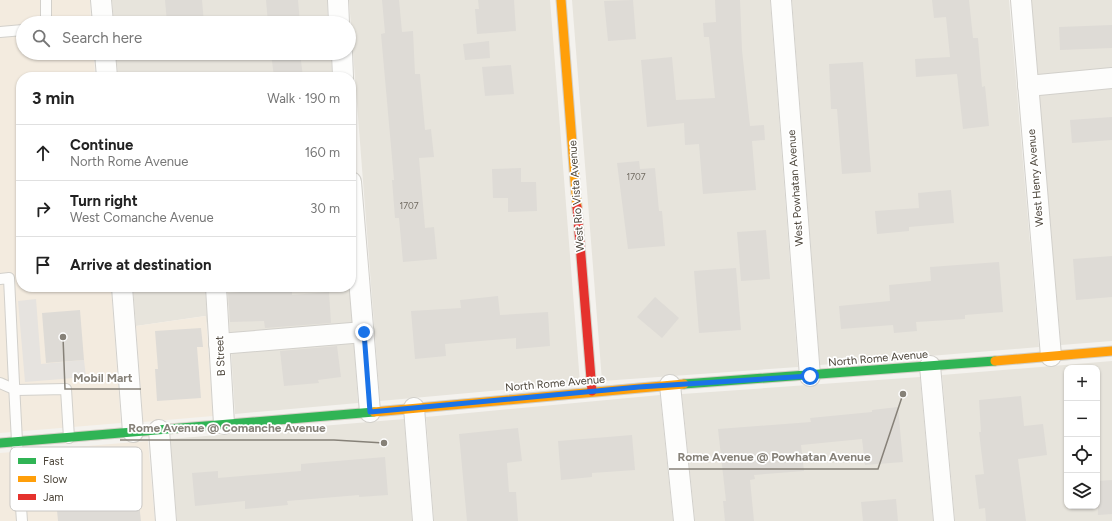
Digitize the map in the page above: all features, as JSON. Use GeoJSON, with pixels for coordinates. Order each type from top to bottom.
{"type":"FeatureCollection","features":[{"type":"Feature","properties":{"kind":"street"},"geometry":{"type":"LineString","coordinates":[[101,0],[102,16]]}},
{"type":"Feature","properties":{"kind":"street"},"geometry":{"type":"LineString","coordinates":[[338,0],[339,16]]}},
{"type":"Feature","properties":{"kind":"street","name":"West Rio Vista Avenue"},"geometry":{"type":"LineString","coordinates":[[561,0],[592,391]]}},
{"type":"Feature","properties":{"kind":"street","name":"West Powhatan Avenue"},"geometry":{"type":"LineString","coordinates":[[781,0],[810,376]]}},
{"type":"Feature","properties":{"kind":"street","name":"West Henry Avenue"},"geometry":{"type":"LineString","coordinates":[[1020,0],[1051,356]]}},
{"type":"Feature","properties":{"kind":"street"},"geometry":{"type":"LineString","coordinates":[[106,60],[107,72]]}},
{"type":"Feature","properties":{"kind":"street"},"geometry":{"type":"LineString","coordinates":[[342,60],[343,72]]}},
{"type":"Feature","properties":{"kind":"street"},"geometry":{"type":"LineString","coordinates":[[1028,86],[1112,78]]}},
{"type":"Feature","properties":{"kind":"street"},"geometry":{"type":"LineString","coordinates":[[356,240],[370,412]]}},
{"type":"Feature","properties":{"kind":"street"},"geometry":{"type":"LineString","coordinates":[[122,292],[133,432]]}},
{"type":"Feature","properties":{"kind":"street","name":"B Street"},"geometry":{"type":"LineString","coordinates":[[216,292],[224,424]]}},
{"type":"Feature","properties":{"kind":"street"},"geometry":{"type":"LineString","coordinates":[[219,344],[364,332]]}},
{"type":"Feature","properties":{"kind":"street","name":"North Rome Avenue"},"geometry":{"type":"LineString","coordinates":[[0,443],[370,412],[592,391],[810,376],[1112,351]]}},
{"type":"Feature","properties":{"kind":"street"},"geometry":{"type":"LineString","coordinates":[[930,366],[944,521]]}},
{"type":"Feature","properties":{"kind":"street"},"geometry":{"type":"LineString","coordinates":[[670,385],[684,521]]}},
{"type":"Feature","properties":{"kind":"street"},"geometry":{"type":"LineString","coordinates":[[414,408],[423,521]]}},
{"type":"Feature","properties":{"kind":"street"},"geometry":{"type":"LineString","coordinates":[[159,430],[166,521]]}},
{"type":"Feature","properties":{"kind":"lane"},"geometry":{"type":"LineString","coordinates":[[46,0],[46,16]]}},
{"type":"Feature","properties":{"kind":"lane"},"geometry":{"type":"LineString","coordinates":[[0,32],[16,31]]}},
{"type":"Feature","properties":{"kind":"lane"},"geometry":{"type":"LineString","coordinates":[[0,279],[9,278],[16,390],[16,447]]}},
{"type":"Feature","properties":{"kind":"lane"},"geometry":{"type":"LineString","coordinates":[[0,383],[16,390],[66,389],[69,438]]}},
{"type":"Feature","properties":{"kind":"lane"},"geometry":{"type":"LineString","coordinates":[[21,511],[22,521]]}},
{"type":"Feature","properties":{"kind":"shaded area"},"geometry":{"type":"Polygon","coordinates":[[[0,0],[90,0],[91,16],[16,16],[16,60],[94,60],[95,72],[16,72],[16,292],[111,292],[121,423],[0,433],[0,0]]]}},
{"type":"Feature","properties":{"kind":"shaded area"},"geometry":{"type":"Polygon","coordinates":[[[112,0],[327,0],[328,16],[113,16],[112,0]]]}},
{"type":"Feature","properties":{"kind":"shaded area"},"geometry":{"type":"Polygon","coordinates":[[[349,0],[550,0],[580,383],[380,401],[356,91],[356,72],[355,72],[354,60],[356,60],[356,16],[350,16],[349,0]]]}},
{"type":"Feature","properties":{"kind":"shaded area"},"geometry":{"type":"Polygon","coordinates":[[[572,0],[770,0],[798,367],[602,381],[572,0]]]}},
{"type":"Feature","properties":{"kind":"shaded area"},"geometry":{"type":"Polygon","coordinates":[[[792,0],[1009,0],[1039,347],[820,365],[792,0]]]}},
{"type":"Feature","properties":{"kind":"shaded area"},"geometry":{"type":"Polygon","coordinates":[[[1031,0],[1112,0],[1112,68],[1038,75],[1031,0]]]}},
{"type":"Feature","properties":{"kind":"shaded area"},"geometry":{"type":"Polygon","coordinates":[[[117,60],[331,60],[332,72],[118,72],[117,60]]]}},
{"type":"Feature","properties":{"kind":"shaded area"},"geometry":{"type":"Polygon","coordinates":[[[1112,88],[1112,341],[1061,345],[1039,95],[1112,88]]]}},
{"type":"Feature","properties":{"kind":"shaded area"},"geometry":{"type":"Polygon","coordinates":[[[133,292],[205,292],[208,331],[205,316],[136,326],[133,292]]]}},
{"type":"Feature","properties":{"kind":"shaded area"},"geometry":{"type":"Polygon","coordinates":[[[227,292],[350,292],[358,403],[235,414],[227,292]]]}},
{"type":"Feature","properties":{"kind":"shaded area"},"geometry":{"type":"Polygon","coordinates":[[[36,299],[41,364],[84,360],[86,377],[25,382],[18,301],[36,299]]]}},
{"type":"Feature","properties":{"kind":"shaded area"},"geometry":{"type":"Polygon","coordinates":[[[206,316],[213,416],[143,422],[136,326],[206,316]]]}},
{"type":"Feature","properties":{"kind":"shaded area"},"geometry":{"type":"Polygon","coordinates":[[[1112,361],[1112,521],[955,521],[942,375],[1112,361]]]}},
{"type":"Feature","properties":{"kind":"shaded area"},"geometry":{"type":"Polygon","coordinates":[[[920,377],[933,521],[695,521],[682,394],[920,377]]]}},
{"type":"Feature","properties":{"kind":"shaded area"},"geometry":{"type":"Polygon","coordinates":[[[660,395],[673,521],[434,521],[426,417],[660,395]]]}},
{"type":"Feature","properties":{"kind":"shaded area"},"geometry":{"type":"Polygon","coordinates":[[[404,419],[412,521],[177,521],[170,439],[404,419]]]}},
{"type":"Feature","properties":{"kind":"shaded area"},"geometry":{"type":"Polygon","coordinates":[[[148,441],[155,521],[0,521],[0,453],[10,452],[10,511],[142,511],[142,447],[74,447],[148,441]]]}},
{"type":"Feature","properties":{"kind":"building"},"geometry":{"type":"Polygon","coordinates":[[[165,0],[202,0],[203,16],[166,16],[165,0]]]}},
{"type":"Feature","properties":{"kind":"building"},"geometry":{"type":"Polygon","coordinates":[[[266,0],[298,0],[299,16],[267,16],[266,0]]]}},
{"type":"Feature","properties":{"kind":"building"},"geometry":{"type":"Polygon","coordinates":[[[382,0],[399,0],[402,32],[413,31],[415,74],[420,74],[425,130],[431,129],[434,157],[419,158],[425,228],[434,227],[437,259],[403,262],[399,218],[395,218],[392,180],[394,180],[381,34],[385,33],[382,0]]]}},
{"type":"Feature","properties":{"kind":"building"},"geometry":{"type":"Polygon","coordinates":[[[478,0],[514,0],[516,31],[477,34],[475,9],[479,9],[478,0]]]}},
{"type":"Feature","properties":{"kind":"building"},"geometry":{"type":"Polygon","coordinates":[[[633,0],[636,39],[608,41],[604,1],[633,0]]]}},
{"type":"Feature","properties":{"kind":"building"},"geometry":{"type":"Polygon","coordinates":[[[715,0],[740,0],[742,50],[750,126],[764,125],[765,140],[752,141],[756,190],[703,194],[699,144],[685,145],[684,123],[647,127],[641,60],[672,57],[676,100],[715,98],[709,37],[704,37],[703,23],[716,22],[715,0]]]}},
{"type":"Feature","properties":{"kind":"building"},"geometry":{"type":"Polygon","coordinates":[[[932,0],[969,0],[973,38],[978,38],[982,87],[985,86],[989,126],[963,129],[957,74],[916,77],[915,59],[950,57],[946,17],[934,18],[932,0]]]}},
{"type":"Feature","properties":{"kind":"building"},"geometry":{"type":"Polygon","coordinates":[[[1112,25],[1112,48],[1060,50],[1059,27],[1112,25]]]}},
{"type":"Feature","properties":{"kind":"building"},"geometry":{"type":"Polygon","coordinates":[[[489,41],[490,58],[465,60],[463,44],[489,41]]]}},
{"type":"Feature","properties":{"kind":"building"},"geometry":{"type":"Polygon","coordinates":[[[272,60],[301,60],[302,72],[273,72],[272,60]]]}},
{"type":"Feature","properties":{"kind":"building"},"geometry":{"type":"Polygon","coordinates":[[[863,62],[871,172],[842,174],[837,109],[831,109],[829,64],[863,62]]]}},
{"type":"Feature","properties":{"kind":"building"},"geometry":{"type":"Polygon","coordinates":[[[511,65],[514,94],[485,96],[482,67],[511,65]]]}},
{"type":"Feature","properties":{"kind":"building"},"geometry":{"type":"Polygon","coordinates":[[[1112,117],[1112,140],[1072,143],[1070,120],[1112,117]]]}},
{"type":"Feature","properties":{"kind":"building"},"geometry":{"type":"Polygon","coordinates":[[[639,161],[640,169],[655,168],[659,211],[662,211],[665,246],[628,249],[617,163],[639,161]]]}},
{"type":"Feature","properties":{"kind":"building"},"geometry":{"type":"Polygon","coordinates":[[[521,168],[521,182],[536,182],[537,211],[508,212],[508,198],[493,198],[492,169],[521,168]]]}},
{"type":"Feature","properties":{"kind":"building"},"geometry":{"type":"Polygon","coordinates":[[[951,190],[954,223],[909,227],[909,231],[877,234],[875,211],[919,208],[918,193],[951,190]]]}},
{"type":"Feature","properties":{"kind":"building"},"geometry":{"type":"Polygon","coordinates":[[[766,230],[770,279],[741,281],[737,232],[766,230]]]}},
{"type":"Feature","properties":{"kind":"building"},"geometry":{"type":"Polygon","coordinates":[[[1112,256],[1112,297],[1076,300],[1073,259],[1112,256]]]}},
{"type":"Feature","properties":{"kind":"building"},"geometry":{"type":"Polygon","coordinates":[[[999,262],[1003,312],[965,315],[965,319],[916,322],[917,331],[894,333],[893,325],[841,329],[839,306],[890,301],[889,285],[931,281],[930,267],[999,262]]]}},
{"type":"Feature","properties":{"kind":"building"},"geometry":{"type":"Polygon","coordinates":[[[736,268],[741,330],[699,333],[694,271],[736,268]]]}},
{"type":"Feature","properties":{"kind":"building"},"geometry":{"type":"Polygon","coordinates":[[[292,292],[292,295],[329,292],[331,323],[265,328],[264,321],[230,322],[228,293],[292,292]]]}},
{"type":"Feature","properties":{"kind":"building"},"geometry":{"type":"Polygon","coordinates":[[[498,296],[500,315],[548,312],[550,346],[516,349],[516,338],[445,344],[446,356],[415,359],[411,311],[461,308],[460,300],[498,296]]]}},
{"type":"Feature","properties":{"kind":"building"},"geometry":{"type":"Polygon","coordinates":[[[655,297],[679,318],[662,338],[637,317],[655,297]]]}},
{"type":"Feature","properties":{"kind":"building"},"geometry":{"type":"Polygon","coordinates":[[[80,310],[84,360],[46,363],[42,313],[80,310]]]}},
{"type":"Feature","properties":{"kind":"building"},"geometry":{"type":"Polygon","coordinates":[[[201,328],[203,347],[197,347],[201,398],[157,401],[155,369],[158,369],[155,331],[201,328]]]}},
{"type":"Feature","properties":{"kind":"building"},"geometry":{"type":"Polygon","coordinates":[[[337,346],[341,377],[318,380],[319,383],[284,386],[280,351],[337,346]]]}},
{"type":"Feature","properties":{"kind":"building"},"geometry":{"type":"Polygon","coordinates":[[[1021,396],[1024,426],[1043,424],[1047,455],[1018,459],[1026,521],[986,521],[985,508],[979,509],[975,475],[984,474],[979,432],[981,432],[979,400],[1021,396]]]}},
{"type":"Feature","properties":{"kind":"building"},"geometry":{"type":"Polygon","coordinates":[[[898,407],[903,462],[865,465],[862,439],[801,445],[804,471],[754,475],[755,479],[750,480],[754,521],[725,521],[723,501],[726,501],[718,429],[811,422],[810,418],[872,412],[872,410],[898,407]]]}},
{"type":"Feature","properties":{"kind":"building"},"geometry":{"type":"Polygon","coordinates":[[[518,428],[522,461],[507,463],[509,492],[516,492],[518,521],[467,521],[459,434],[518,428]]]}},
{"type":"Feature","properties":{"kind":"building"},"geometry":{"type":"Polygon","coordinates":[[[632,435],[635,470],[592,473],[592,477],[561,480],[558,441],[632,435]]]}},
{"type":"Feature","properties":{"kind":"building"},"geometry":{"type":"Polygon","coordinates":[[[385,457],[388,495],[359,497],[359,495],[287,501],[288,505],[245,509],[245,501],[195,506],[192,473],[218,471],[218,478],[301,471],[301,464],[385,457]]]}},
{"type":"Feature","properties":{"kind":"building"},"geometry":{"type":"Polygon","coordinates":[[[1112,480],[1112,514],[1098,515],[1098,509],[1100,509],[1100,481],[1112,480]]]}},
{"type":"Feature","properties":{"kind":"building"},"geometry":{"type":"Polygon","coordinates":[[[896,499],[898,521],[863,521],[861,502],[896,499]]]}},
{"type":"Feature","properties":{"kind":"building"},"geometry":{"type":"Polygon","coordinates":[[[57,511],[140,511],[141,521],[58,521],[57,511]]]}},
{"type":"Feature","properties":{"kind":"traffic: fast"},"geometry":{"type":"LineString","coordinates":[[684,384],[995,361]]}},
{"type":"Feature","properties":{"kind":"traffic: fast"},"geometry":{"type":"LineString","coordinates":[[0,443],[374,412]]}},
{"type":"Feature","properties":{"kind":"traffic: slow"},"geometry":{"type":"LineString","coordinates":[[561,0],[577,207]]}},
{"type":"Feature","properties":{"kind":"traffic: slow"},"geometry":{"type":"LineString","coordinates":[[995,361],[1112,351]]}},
{"type":"Feature","properties":{"kind":"traffic: slow"},"geometry":{"type":"LineString","coordinates":[[374,412],[684,384]]}},
{"type":"Feature","properties":{"kind":"traffic: jam"},"geometry":{"type":"LineString","coordinates":[[577,207],[592,391]]}},
{"type":"Feature","properties":{"kind":"place","name":"Mobil Mart"},"geometry":{"type":"Point","coordinates":[63,337]}},
{"type":"Feature","properties":{"kind":"place","name":"Rome Avenue @ Powhatan Avenue"},"geometry":{"type":"Point","coordinates":[903,394]}},
{"type":"Feature","properties":{"kind":"place","name":"Rome Avenue @ Comanche Avenue"},"geometry":{"type":"Point","coordinates":[384,443]}},
{"type":"Feature","properties":{"kind":"route"},"geometry":{"type":"LineString","coordinates":[[364,332],[370,412],[639,387],[810,376]]}}]}
